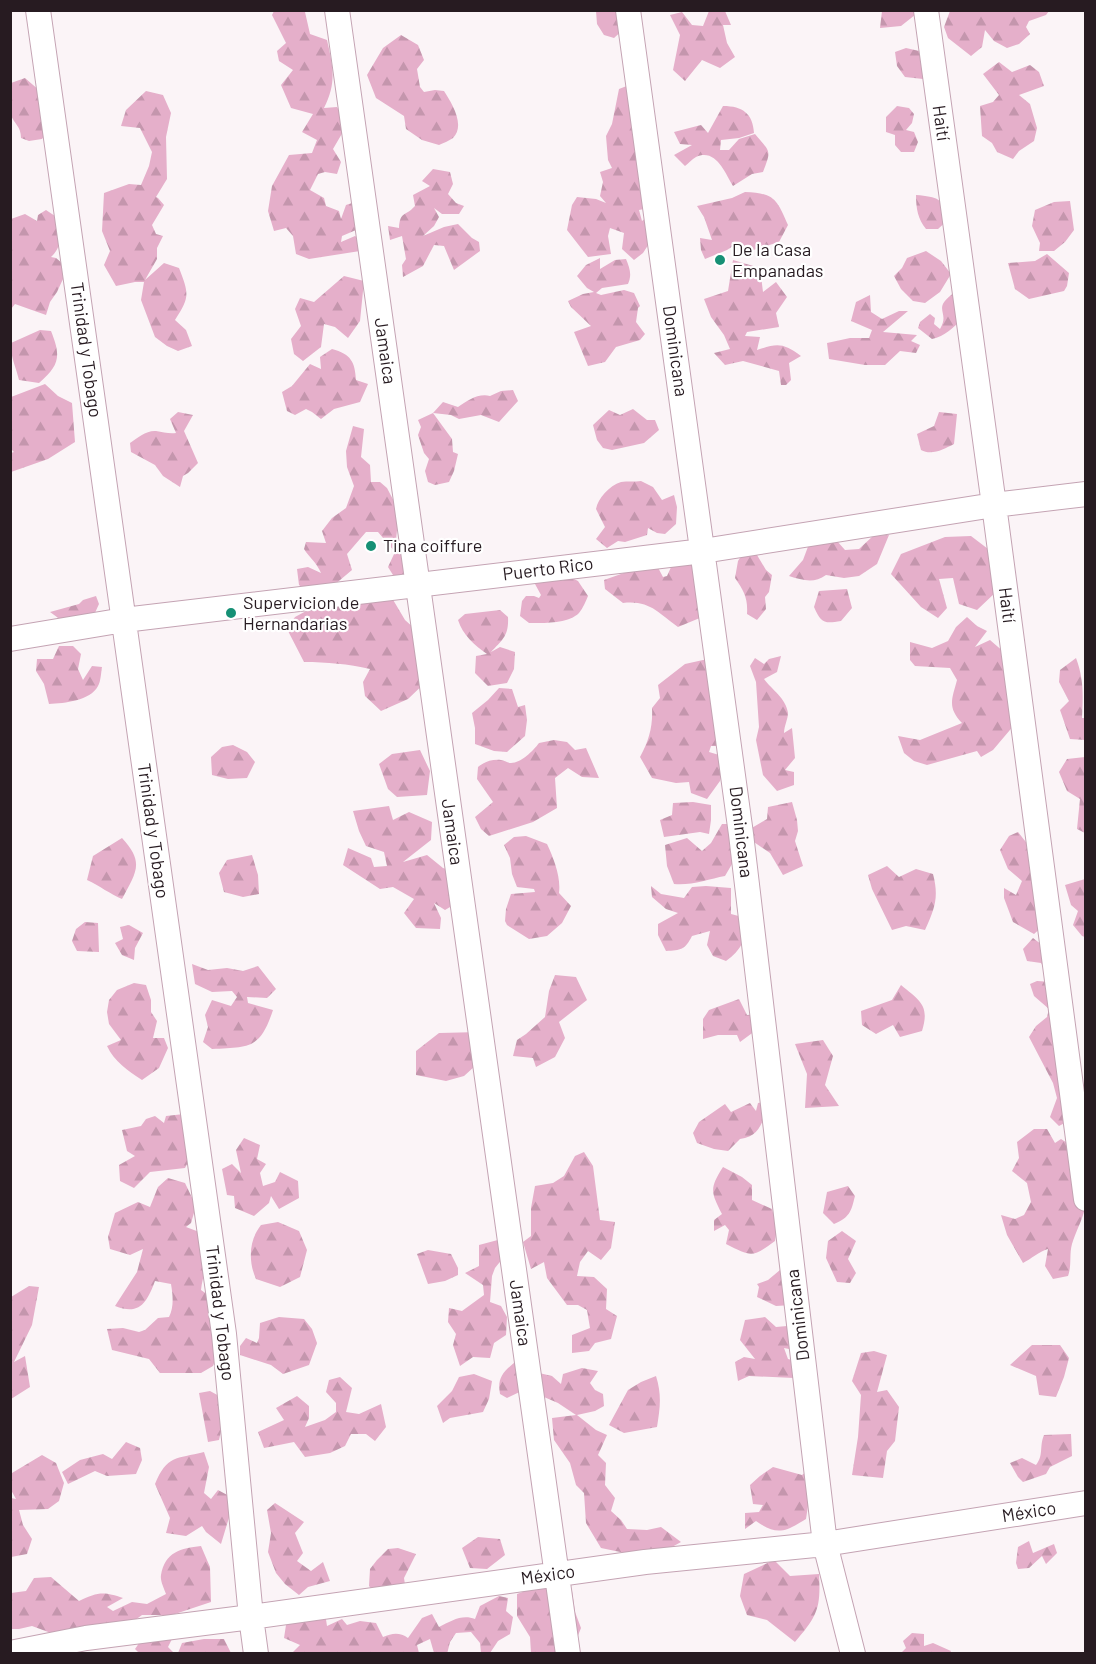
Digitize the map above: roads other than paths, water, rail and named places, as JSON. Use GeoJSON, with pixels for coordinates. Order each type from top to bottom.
{"type":"FeatureCollection","features":[{"type":"Feature","properties":{"kind":"street","name":"Trinidad y Tobago"},"geometry":{"type":"LineString","coordinates":[[38,10],[224,1334],[256,1653]]}},
{"type":"Feature","properties":{"kind":"street","name":"Jamaica"},"geometry":{"type":"LineString","coordinates":[[337,10],[568,1653]]}},
{"type":"Feature","properties":{"kind":"street","name":"Dominicana"},"geometry":{"type":"LineString","coordinates":[[628,10],[743,846],[825,1544],[853,1653]]}},
{"type":"Feature","properties":{"kind":"street","name":"Haití"},"geometry":{"type":"LineString","coordinates":[[926,10],[1086,1199]]}},
{"type":"Feature","properties":{"kind":"street","name":"Puerto Rico"},"geometry":{"type":"LineString","coordinates":[[10,639],[124,620],[703,551],[994,505],[1086,494]]}},
{"type":"Feature","properties":{"kind":"street","name":"México"},"geometry":{"type":"LineString","coordinates":[[10,1653],[86,1638],[645,1562],[825,1544],[1086,1503]]}},
{"type":"Feature","properties":{"kind":"place","name":"De la Casa Empanadas"},"geometry":{"type":"Point","coordinates":[720,260]}},
{"type":"Feature","properties":{"kind":"place","name":"Tina coiffure"},"geometry":{"type":"Point","coordinates":[371,546]}},
{"type":"Feature","properties":{"kind":"place","name":"Supervicion de Hernandarias"},"geometry":{"type":"Point","coordinates":[231,613]}}]}
